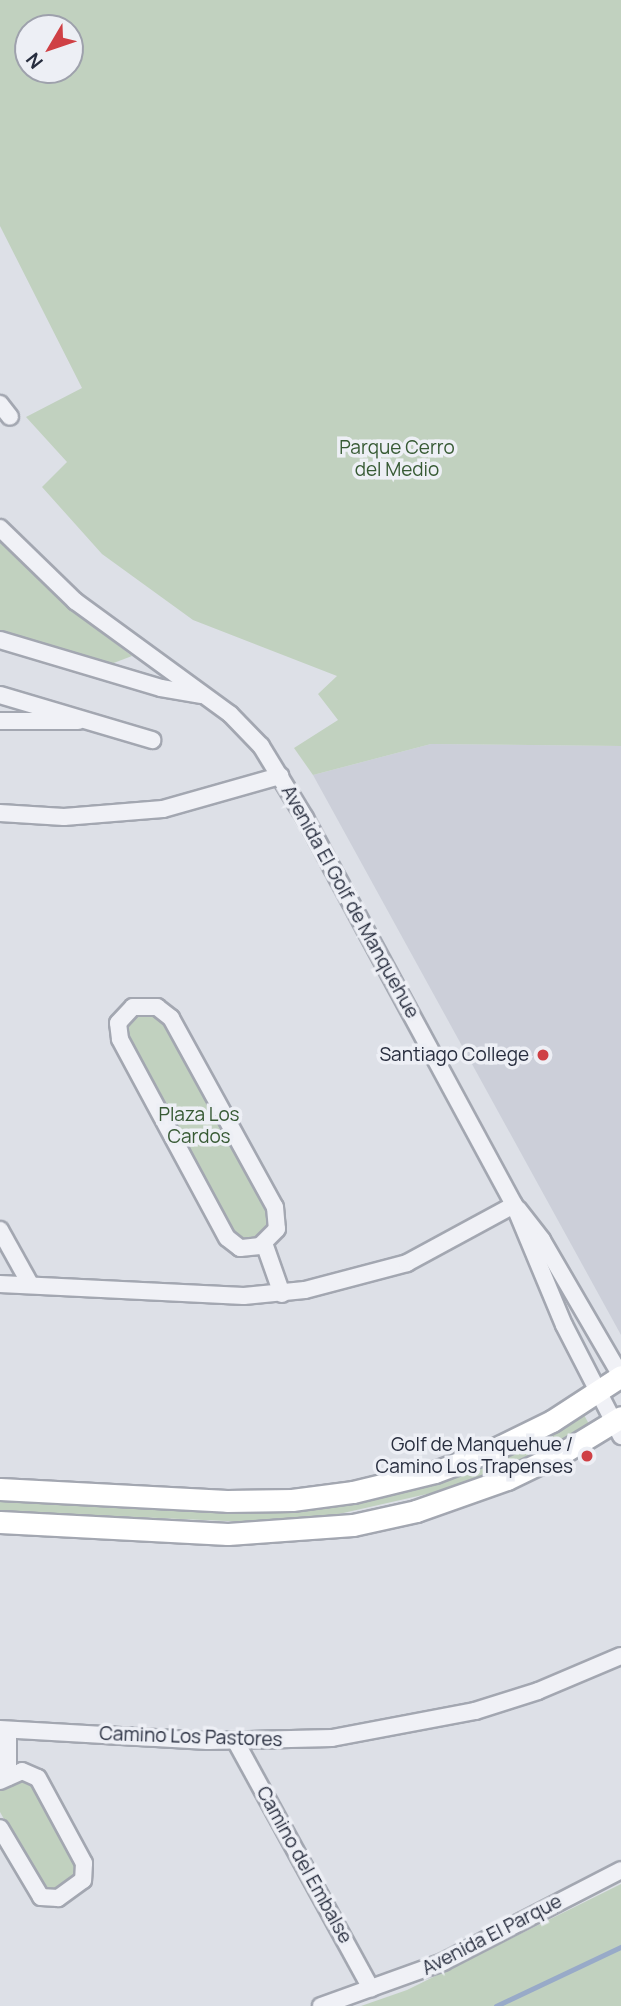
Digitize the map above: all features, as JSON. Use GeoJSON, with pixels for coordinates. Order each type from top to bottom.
{"type":"FeatureCollection","features":[{"type":"Feature","properties":{"kind":"main road"},"geometry":{"type":"LineString","coordinates":[[0,1489],[226,1501],[292,1500],[406,1480],[522,1437],[598,1393],[621,1376]]}},
{"type":"Feature","properties":{"kind":"main road"},"geometry":{"type":"LineString","coordinates":[[0,1522],[228,1534],[311,1531],[416,1511],[536,1467],[619,1425]]}},
{"type":"Feature","properties":{"kind":"main road"},"geometry":{"type":"LineString","coordinates":[[522,1437],[534,1449],[536,1467]]}},
{"type":"Feature","properties":{"kind":"street","name":"Avenida El Golf de Manquehue"},"geometry":{"type":"LineString","coordinates":[[0,528],[75,601],[240,723],[280,776],[514,1205],[542,1240],[621,1376]]}},
{"type":"Feature","properties":{"kind":"street","name":"Avenida El Golf de Manquehue"},"geometry":{"type":"LineString","coordinates":[[0,640],[161,688],[200,695]]}},
{"type":"Feature","properties":{"kind":"street"},"geometry":{"type":"LineString","coordinates":[[0,695],[152,740]]}},
{"type":"Feature","properties":{"kind":"street"},"geometry":{"type":"LineString","coordinates":[[0,721],[54,724],[84,720]]}},
{"type":"Feature","properties":{"kind":"street"},"geometry":{"type":"LineString","coordinates":[[0,813],[64,817],[130,814],[206,800],[280,776]]}},
{"type":"Feature","properties":{"kind":"street"},"geometry":{"type":"LineString","coordinates":[[150,1006],[171,1018],[278,1213],[277,1229],[264,1243],[247,1249],[227,1238],[120,1039],[118,1023],[127,1011],[150,1006]]}},
{"type":"Feature","properties":{"kind":"street","name":"Avenida El Golf de Manquehue"},"geometry":{"type":"LineString","coordinates":[[514,1205],[524,1237],[598,1393],[619,1425]]}},
{"type":"Feature","properties":{"kind":"street"},"geometry":{"type":"LineString","coordinates":[[0,1284],[282,1294],[349,1281],[407,1263],[514,1205]]}},
{"type":"Feature","properties":{"kind":"street"},"geometry":{"type":"LineString","coordinates":[[0,1230],[30,1284]]}},
{"type":"Feature","properties":{"kind":"street"},"geometry":{"type":"LineString","coordinates":[[264,1243],[282,1294]]}},
{"type":"Feature","properties":{"kind":"street","name":"Camino Los Pastores"},"geometry":{"type":"LineString","coordinates":[[4,1729],[236,1742],[332,1738],[439,1720],[538,1691],[621,1656]]}},
{"type":"Feature","properties":{"kind":"street"},"geometry":{"type":"LineString","coordinates":[[0,1828],[41,1897],[58,1898],[83,1880],[84,1863],[38,1778],[26,1771],[4,1779],[4,1729]]}},
{"type":"Feature","properties":{"kind":"street","name":"Camino del Embalse"},"geometry":{"type":"LineString","coordinates":[[236,1742],[371,1989]]}},
{"type":"Feature","properties":{"kind":"street","name":"Avenida El Parque"},"geometry":{"type":"LineString","coordinates":[[321,2006],[468,1951],[621,1870]]}},
{"type":"Feature","properties":{"kind":"shaded area","name":"Santiago College"},"geometry":{"type":"Polygon","coordinates":[[[431,744],[621,746],[621,1335],[313,775],[431,744]]]}},
{"type":"Feature","properties":{"kind":"green space","name":"Parque Cerro del Medio"},"geometry":{"type":"Polygon","coordinates":[[[0,0],[621,0],[621,746],[431,744],[313,775],[294,748],[338,720],[318,694],[337,676],[193,620],[102,554],[42,487],[67,462],[26,417],[82,388],[0,226],[0,0]]]}},
{"type":"Feature","properties":{"kind":"green space"},"geometry":{"type":"Polygon","coordinates":[[[0,541],[70,609],[132,656],[111,664],[0,630],[0,541]]]}},
{"type":"Feature","properties":{"kind":"green space","name":"Plaza Los Cardos"},"geometry":{"type":"Polygon","coordinates":[[[141,1014],[163,1019],[272,1215],[268,1230],[255,1239],[247,1240],[236,1234],[127,1038],[125,1027],[141,1014]]]}},
{"type":"Feature","properties":{"kind":"green space"},"geometry":{"type":"Polygon","coordinates":[[[584,1415],[589,1424],[542,1452],[537,1441],[584,1415]]]}},
{"type":"Feature","properties":{"kind":"green space"},"geometry":{"type":"Polygon","coordinates":[[[524,1448],[529,1452],[526,1460],[449,1489],[330,1516],[249,1522],[0,1511],[0,1501],[210,1511],[315,1508],[426,1485],[524,1448]]]}},
{"type":"Feature","properties":{"kind":"green space"},"geometry":{"type":"Polygon","coordinates":[[[23,1779],[31,1782],[77,1868],[75,1878],[52,1893],[43,1888],[0,1812],[0,1790],[23,1779]]]}},
{"type":"Feature","properties":{"kind":"green space"},"geometry":{"type":"Polygon","coordinates":[[[621,1884],[621,2006],[361,2006],[407,1990],[621,1884]]]}},
{"type":"Feature","properties":{"kind":"waterway"},"geometry":{"type":"LineString","coordinates":[[496,2006],[621,1947]]}},
{"type":"Feature","properties":{"kind":"place","name":"Santiago College"},"geometry":{"type":"Point","coordinates":[543,1055]}},
{"type":"Feature","properties":{"kind":"place","name":"Golf de Manquehue / Camino Los Trapenses"},"geometry":{"type":"Point","coordinates":[587,1456]}}]}
